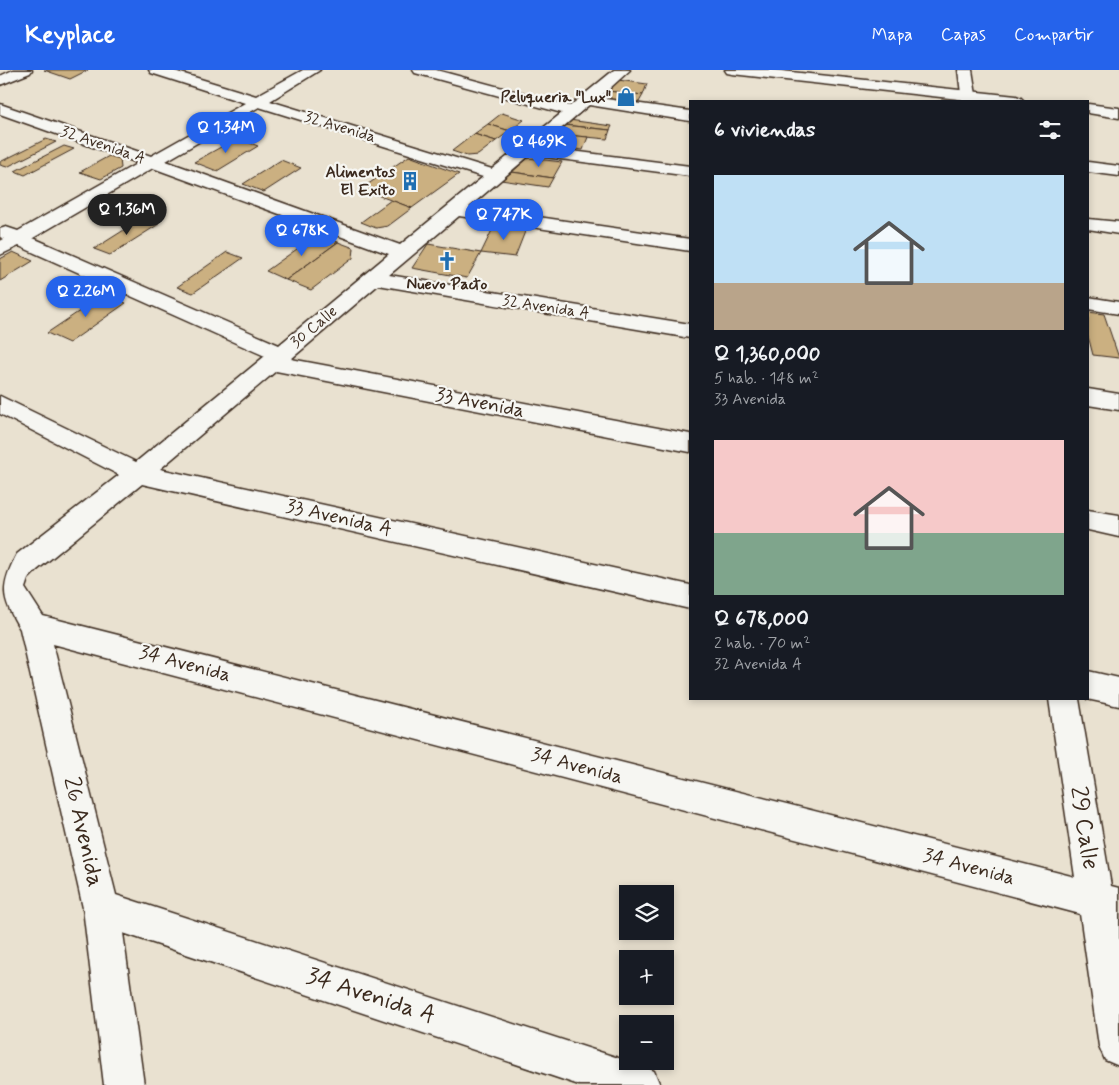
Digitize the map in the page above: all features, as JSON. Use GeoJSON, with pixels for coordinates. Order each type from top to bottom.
{"type":"FeatureCollection","features":[{"type":"Feature","properties":{"kind":"street"},"geometry":{"type":"LineString","coordinates":[[0,81],[26,70]]}},
{"type":"Feature","properties":{"kind":"street","name":"32 Avenida"},"geometry":{"type":"LineString","coordinates":[[156,70],[496,176]]}},
{"type":"Feature","properties":{"kind":"street"},"geometry":{"type":"LineString","coordinates":[[0,249],[9,235],[152,162],[313,70]]}},
{"type":"Feature","properties":{"kind":"street"},"geometry":{"type":"LineString","coordinates":[[420,70],[573,110]]}},
{"type":"Feature","properties":{"kind":"street","name":"30 Calle"},"geometry":{"type":"LineString","coordinates":[[11,589],[17,572],[27,562],[138,474],[623,70]]}},
{"type":"Feature","properties":{"kind":"street"},"geometry":{"type":"LineString","coordinates":[[732,70],[969,99],[992,100]]}},
{"type":"Feature","properties":{"kind":"street"},"geometry":{"type":"LineString","coordinates":[[965,70],[969,99]]}},
{"type":"Feature","properties":{"kind":"street"},"geometry":{"type":"LineString","coordinates":[[585,100],[689,116]]}},
{"type":"Feature","properties":{"kind":"street","name":"32 Avenida A"},"geometry":{"type":"LineString","coordinates":[[0,109],[403,253]]}},
{"type":"Feature","properties":{"kind":"street"},"geometry":{"type":"LineString","coordinates":[[1089,109],[1119,113]]}},
{"type":"Feature","properties":{"kind":"street"},"geometry":{"type":"LineString","coordinates":[[527,150],[689,171]]}},
{"type":"Feature","properties":{"kind":"street"},"geometry":{"type":"LineString","coordinates":[[1089,167],[1119,171]]}},
{"type":"Feature","properties":{"kind":"street"},"geometry":{"type":"LineString","coordinates":[[455,210],[689,245]]}},
{"type":"Feature","properties":{"kind":"street"},"geometry":{"type":"LineString","coordinates":[[1089,224],[1119,228]]}},
{"type":"Feature","properties":{"kind":"street","name":"33 Avenida"},"geometry":{"type":"LineString","coordinates":[[9,235],[276,358],[689,443]]}},
{"type":"Feature","properties":{"kind":"street","name":"32 Avenida A"},"geometry":{"type":"LineString","coordinates":[[372,278],[689,331]]}},
{"type":"Feature","properties":{"kind":"street"},"geometry":{"type":"LineString","coordinates":[[1089,303],[1119,308]]}},
{"type":"Feature","properties":{"kind":"street"},"geometry":{"type":"LineString","coordinates":[[1089,397],[1119,402]]}},
{"type":"Feature","properties":{"kind":"street","name":"33 Avenida A"},"geometry":{"type":"LineString","coordinates":[[0,404],[138,474],[689,596]]}},
{"type":"Feature","properties":{"kind":"street"},"geometry":{"type":"LineString","coordinates":[[1089,520],[1119,526]]}},
{"type":"Feature","properties":{"kind":"street","name":"26 Avenida"},"geometry":{"type":"LineString","coordinates":[[11,589],[34,626],[101,908],[124,1085]]}},
{"type":"Feature","properties":{"kind":"street","name":"34 Avenida"},"geometry":{"type":"LineString","coordinates":[[34,626],[1107,903]]}},
{"type":"Feature","properties":{"kind":"street"},"geometry":{"type":"LineString","coordinates":[[1089,685],[1119,692]]}},
{"type":"Feature","properties":{"kind":"street","name":"29 Calle"},"geometry":{"type":"LineString","coordinates":[[1064,700],[1107,903],[1119,1046]]}},
{"type":"Feature","properties":{"kind":"street","name":"34 Avenida A"},"geometry":{"type":"LineString","coordinates":[[101,908],[640,1085]]}},
{"type":"Feature","properties":{"kind":"building"},"geometry":{"type":"Polygon","coordinates":[[[44,70],[88,70],[70,79],[44,70]]]}},
{"type":"Feature","properties":{"kind":"building"},"geometry":{"type":"Polygon","coordinates":[[[618,80],[647,84],[643,95],[607,91],[618,80]]]}},
{"type":"Feature","properties":{"kind":"building","name":"Peluqueria \"Lux\""},"geometry":{"type":"Polygon","coordinates":[[[607,91],[643,95],[639,102],[612,100],[607,91]]]}},
{"type":"Feature","properties":{"kind":"building"},"geometry":{"type":"Polygon","coordinates":[[[502,113],[524,120],[510,131],[488,124],[502,113]]]}},
{"type":"Feature","properties":{"kind":"building"},"geometry":{"type":"Polygon","coordinates":[[[569,120],[612,126],[610,130],[564,125],[569,120]]]}},
{"type":"Feature","properties":{"kind":"building"},"geometry":{"type":"Polygon","coordinates":[[[488,124],[510,131],[496,141],[474,134],[488,124]]]}},
{"type":"Feature","properties":{"kind":"building"},"geometry":{"type":"Polygon","coordinates":[[[564,125],[610,130],[607,139],[555,134],[564,125]]]}},
{"type":"Feature","properties":{"kind":"building","name":"Alimentos El Exito"},"geometry":{"type":"Polygon","coordinates":[[[474,134],[496,141],[478,155],[467,156],[452,151],[474,134]]]}},
{"type":"Feature","properties":{"kind":"building"},"geometry":{"type":"Polygon","coordinates":[[[555,134],[588,137],[583,150],[552,146],[548,140],[555,134]]]}},
{"type":"Feature","properties":{"kind":"building"},"geometry":{"type":"Polygon","coordinates":[[[237,138],[258,146],[217,171],[194,162],[237,138]]]}},
{"type":"Feature","properties":{"kind":"building"},"geometry":{"type":"Polygon","coordinates":[[[46,139],[56,142],[7,167],[0,165],[0,162],[46,139]]]}},
{"type":"Feature","properties":{"kind":"building"},"geometry":{"type":"Polygon","coordinates":[[[64,146],[74,149],[25,175],[15,171],[64,146]]]}},
{"type":"Feature","properties":{"kind":"building"},"geometry":{"type":"Polygon","coordinates":[[[109,156],[120,159],[121,168],[101,179],[80,172],[109,156]]]}},
{"type":"Feature","properties":{"kind":"building","name":"Alimentos El Exito"},"geometry":{"type":"Polygon","coordinates":[[[409,156],[459,174],[412,208],[361,189],[409,156]]]}},
{"type":"Feature","properties":{"kind":"building"},"geometry":{"type":"Polygon","coordinates":[[[528,158],[562,162],[553,178],[512,172],[528,158]]]}},
{"type":"Feature","properties":{"kind":"building"},"geometry":{"type":"Polygon","coordinates":[[[281,160],[301,168],[264,192],[243,184],[281,160]]]}},
{"type":"Feature","properties":{"kind":"building"},"geometry":{"type":"Polygon","coordinates":[[[512,172],[553,178],[548,187],[501,180],[512,172]]]}},
{"type":"Feature","properties":{"kind":"building"},"geometry":{"type":"Polygon","coordinates":[[[391,200],[412,208],[388,226],[376,228],[361,222],[391,200]]]}},
{"type":"Feature","properties":{"kind":"building"},"geometry":{"type":"Polygon","coordinates":[[[143,218],[159,224],[110,255],[94,249],[143,218]]]}},
{"type":"Feature","properties":{"kind":"building"},"geometry":{"type":"Polygon","coordinates":[[[494,226],[526,229],[515,257],[481,253],[494,226]]]}},
{"type":"Feature","properties":{"kind":"building"},"geometry":{"type":"Polygon","coordinates":[[[318,234],[338,242],[286,280],[266,271],[318,234]]]}},
{"type":"Feature","properties":{"kind":"building"},"geometry":{"type":"Polygon","coordinates":[[[338,242],[354,248],[353,258],[311,290],[286,280],[338,242]]]}},
{"type":"Feature","properties":{"kind":"building","name":"Nuevo Pacto"},"geometry":{"type":"Polygon","coordinates":[[[428,244],[481,253],[467,278],[412,268],[428,244]]]}},
{"type":"Feature","properties":{"kind":"building"},"geometry":{"type":"Polygon","coordinates":[[[13,252],[33,261],[0,281],[0,259],[13,252]]]}},
{"type":"Feature","properties":{"kind":"building"},"geometry":{"type":"Polygon","coordinates":[[[227,252],[243,258],[193,293],[177,287],[227,252]]]}},
{"type":"Feature","properties":{"kind":"building"},"geometry":{"type":"Polygon","coordinates":[[[105,294],[126,303],[69,343],[47,333],[105,294]]]}},
{"type":"Feature","properties":{"kind":"building"},"geometry":{"type":"Polygon","coordinates":[[[1089,312],[1104,314],[1119,358],[1093,355],[1089,340],[1089,312]]]}},
{"type":"Feature","properties":{"kind":"place","name":"Peluqueria \"Lux\""},"geometry":{"type":"Point","coordinates":[626,97]}},
{"type":"Feature","properties":{"kind":"place","name":"Alimentos El Exito"},"geometry":{"type":"Point","coordinates":[410,181]}},
{"type":"Feature","properties":{"kind":"place","name":"Nuevo Pacto"},"geometry":{"type":"Point","coordinates":[447,261]}}]}
